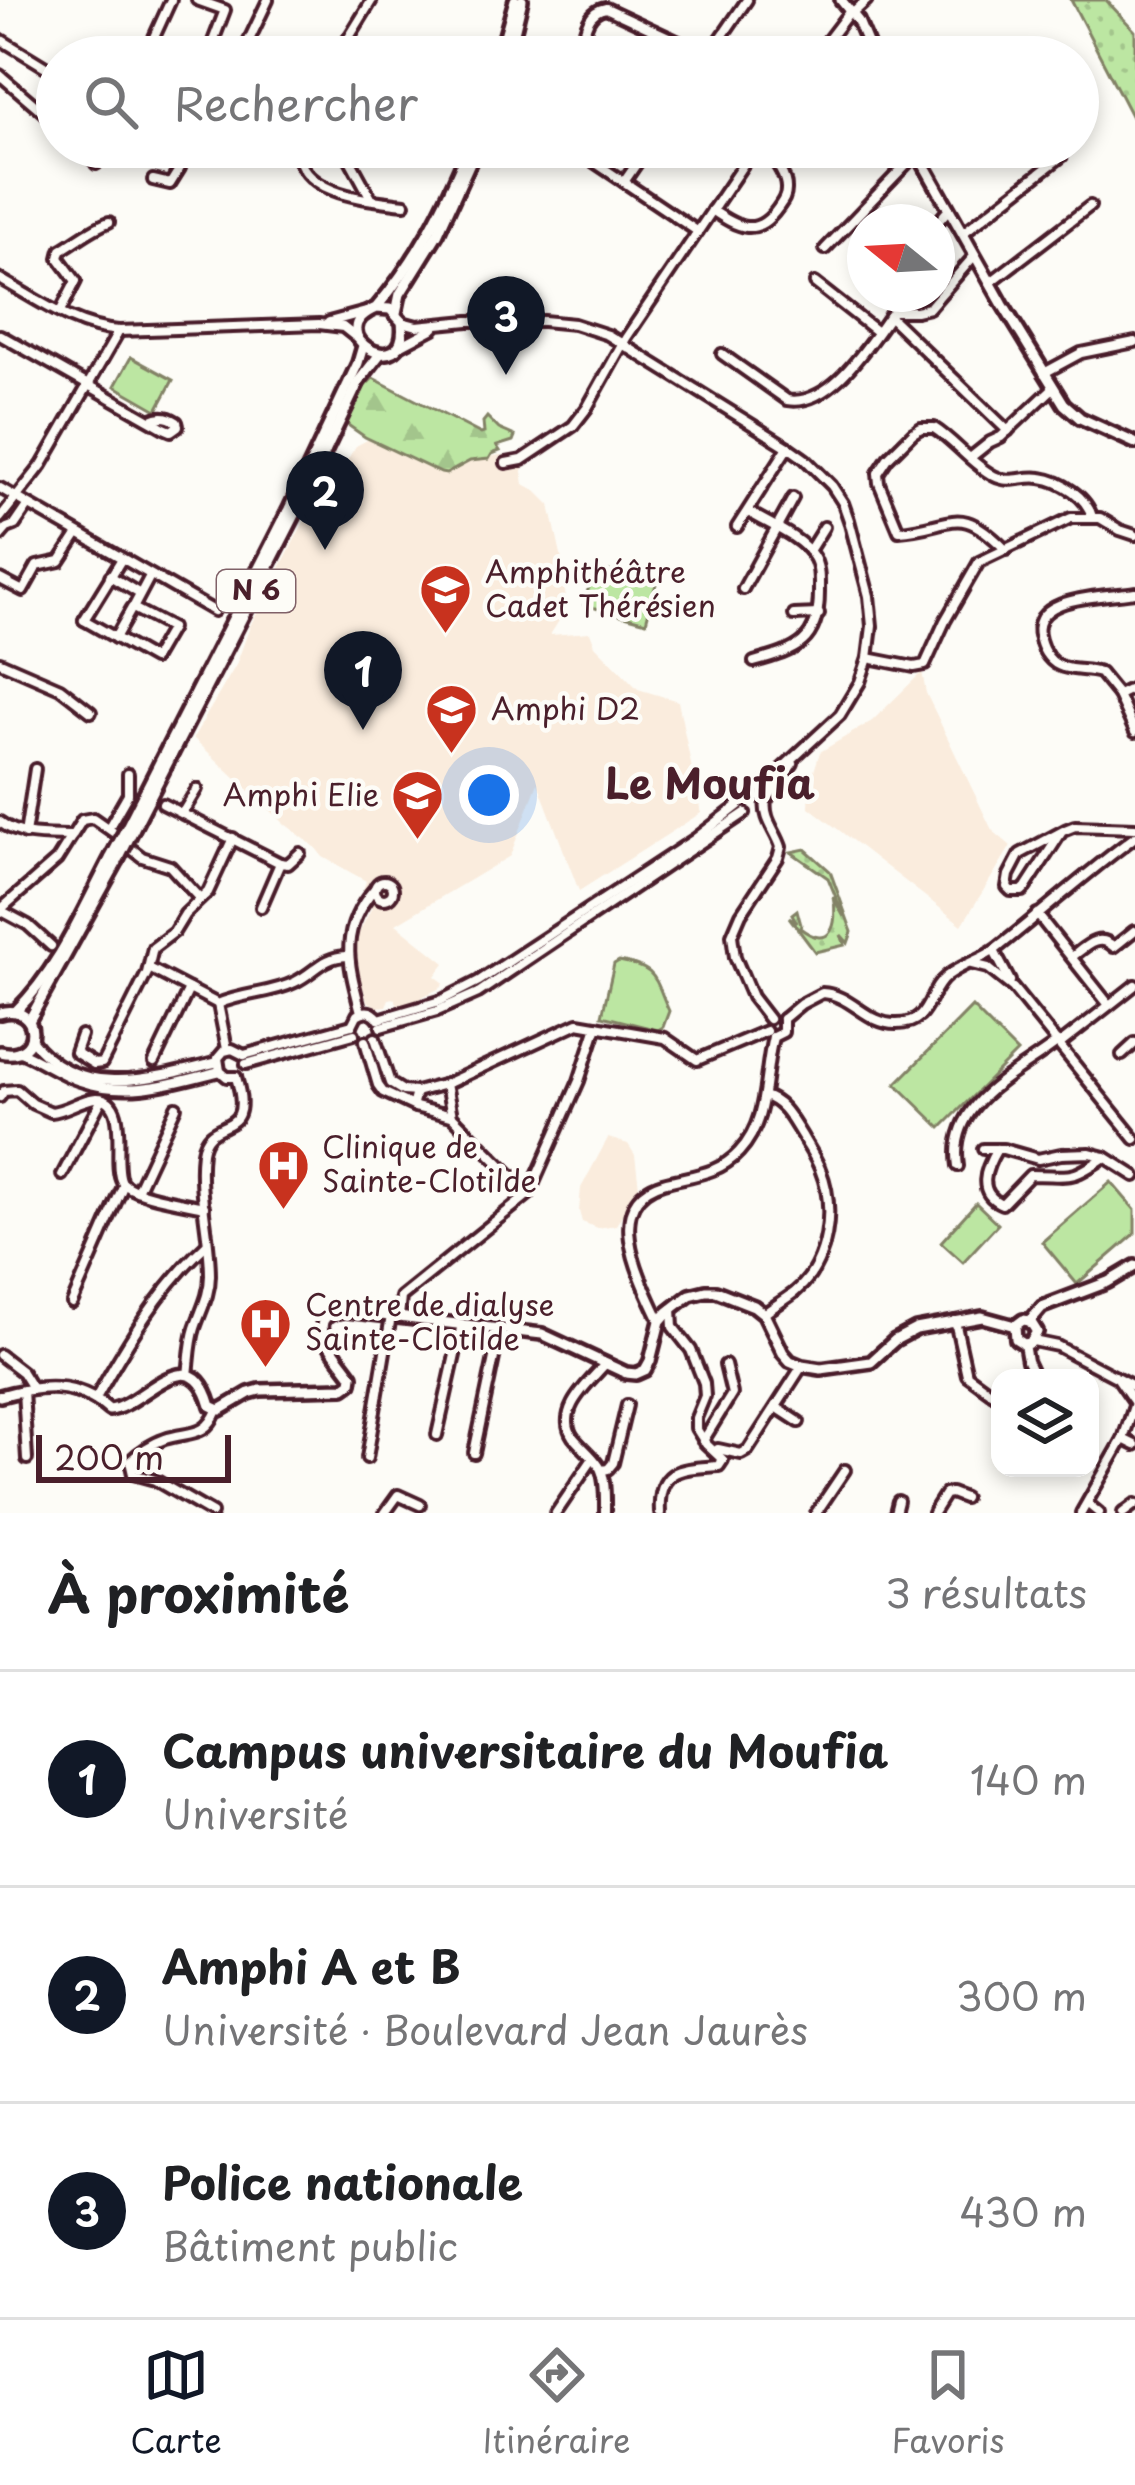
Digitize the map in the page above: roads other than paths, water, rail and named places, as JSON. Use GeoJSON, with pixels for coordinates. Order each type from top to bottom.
{"type":"FeatureCollection","features":[{"type":"Feature","properties":{"kind":"main road"},"geometry":{"type":"LineString","coordinates":[[509,36],[518,0]]}},
{"type":"Feature","properties":{"kind":"main road"},"geometry":{"type":"LineString","coordinates":[[841,0],[863,36]]}},
{"type":"Feature","properties":{"kind":"main road","name":"N 6"},"geometry":{"type":"LineString","coordinates":[[29,1021],[290,508],[358,363],[357,326],[407,268],[463,168]]}},
{"type":"Feature","properties":{"kind":"main road","name":"N 6"},"geometry":{"type":"LineString","coordinates":[[393,350],[402,338],[400,295],[438,233],[464,168]]}},
{"type":"Feature","properties":{"kind":"main road"},"geometry":{"type":"LineString","coordinates":[[926,168],[946,204]]}},
{"type":"Feature","properties":{"kind":"main road"},"geometry":{"type":"LineString","coordinates":[[955,219],[1064,404],[1080,418],[1135,443]]}},
{"type":"Feature","properties":{"kind":"main road"},"geometry":{"type":"LineString","coordinates":[[372,309],[390,309],[399,318]]}},
{"type":"Feature","properties":{"kind":"main road"},"geometry":{"type":"LineString","coordinates":[[361,343],[380,354],[393,350]]}},
{"type":"Feature","properties":{"kind":"main road","name":"N 6"},"geometry":{"type":"LineString","coordinates":[[130,828],[296,513],[359,381],[380,354]]}},
{"type":"Feature","properties":{"kind":"main road","name":"N 6"},"geometry":{"type":"LineString","coordinates":[[16,1011],[41,982],[114,860]]}},
{"type":"Feature","properties":{"kind":"main road"},"geometry":{"type":"LineString","coordinates":[[0,1013],[16,1011],[29,1021],[35,1044],[2,1055]]}},
{"type":"Feature","properties":{"kind":"main road"},"geometry":{"type":"LineString","coordinates":[[1015,1326],[1016,1339],[1029,1342],[1042,1307],[1108,1282],[1135,1266]]}},
{"type":"Feature","properties":{"kind":"main road"},"geometry":{"type":"LineString","coordinates":[[0,1396],[27,1389],[74,1390],[116,1411],[174,1376],[188,1375],[201,1382],[217,1410],[260,1390],[344,1388],[352,1376],[321,1328],[334,1312],[347,1311],[542,1334],[626,1373],[645,1370],[660,1321],[672,1309],[690,1295],[716,1291],[764,1314],[790,1361],[821,1369],[871,1362],[906,1332],[955,1321],[991,1318],[1015,1326]]}},
{"type":"Feature","properties":{"kind":"main road"},"geometry":{"type":"LineString","coordinates":[[1015,1326],[1023,1320],[1033,1324]]}},
{"type":"Feature","properties":{"kind":"street"},"geometry":{"type":"LineString","coordinates":[[154,36],[170,0]]}},
{"type":"Feature","properties":{"kind":"street"},"geometry":{"type":"LineString","coordinates":[[197,0],[225,10],[214,36]]}},
{"type":"Feature","properties":{"kind":"street"},"geometry":{"type":"LineString","coordinates":[[251,36],[268,0]]}},
{"type":"Feature","properties":{"kind":"street"},"geometry":{"type":"LineString","coordinates":[[350,36],[372,0]]}},
{"type":"Feature","properties":{"kind":"street"},"geometry":{"type":"LineString","coordinates":[[723,36],[747,0]]}},
{"type":"Feature","properties":{"kind":"street"},"geometry":{"type":"LineString","coordinates":[[832,36],[867,0]]}},
{"type":"Feature","properties":{"kind":"street"},"geometry":{"type":"LineString","coordinates":[[585,36],[591,15],[607,8],[665,36]]}},
{"type":"Feature","properties":{"kind":"street"},"geometry":{"type":"LineString","coordinates":[[0,39],[36,61]]}},
{"type":"Feature","properties":{"kind":"street"},"geometry":{"type":"LineString","coordinates":[[0,75],[36,106]]}},
{"type":"Feature","properties":{"kind":"street"},"geometry":{"type":"LineString","coordinates":[[153,180],[170,184],[180,168]]}},
{"type":"Feature","properties":{"kind":"street"},"geometry":{"type":"LineString","coordinates":[[302,168],[323,186],[372,200],[405,203]]}},
{"type":"Feature","properties":{"kind":"street"},"geometry":{"type":"LineString","coordinates":[[354,168],[372,200]]}},
{"type":"Feature","properties":{"kind":"street"},"geometry":{"type":"LineString","coordinates":[[603,168],[697,231]]}},
{"type":"Feature","properties":{"kind":"street"},"geometry":{"type":"LineString","coordinates":[[624,182],[634,168]]}},
{"type":"Feature","properties":{"kind":"street"},"geometry":{"type":"LineString","coordinates":[[506,463],[522,460],[573,426],[740,168]]}},
{"type":"Feature","properties":{"kind":"street"},"geometry":{"type":"LineString","coordinates":[[712,210],[744,228],[754,229],[770,220],[786,189],[778,168]]}},
{"type":"Feature","properties":{"kind":"street"},"geometry":{"type":"LineString","coordinates":[[825,249],[899,168]]}},
{"type":"Feature","properties":{"kind":"street"},"geometry":{"type":"LineString","coordinates":[[963,232],[1046,168]]}},
{"type":"Feature","properties":{"kind":"street"},"geometry":{"type":"LineString","coordinates":[[991,282],[1090,206]]}},
{"type":"Feature","properties":{"kind":"street"},"geometry":{"type":"LineString","coordinates":[[60,312],[76,281],[59,258],[61,250],[109,222]]}},
{"type":"Feature","properties":{"kind":"street"},"geometry":{"type":"LineString","coordinates":[[722,354],[787,400],[795,402],[826,390],[896,310],[929,308],[975,255]]}},
{"type":"Feature","properties":{"kind":"street"},"geometry":{"type":"LineString","coordinates":[[0,279],[84,325],[119,331],[319,324],[372,309]]}},
{"type":"Feature","properties":{"kind":"street"},"geometry":{"type":"LineString","coordinates":[[815,283],[877,332]]}},
{"type":"Feature","properties":{"kind":"street"},"geometry":{"type":"LineString","coordinates":[[890,316],[1008,431]]}},
{"type":"Feature","properties":{"kind":"street"},"geometry":{"type":"LineString","coordinates":[[399,318],[417,326],[468,321],[574,324],[623,343],[818,470],[843,503],[869,596],[868,658],[840,716],[757,788]]}},
{"type":"Feature","properties":{"kind":"street"},"geometry":{"type":"LineString","coordinates":[[393,350],[445,323]]}},
{"type":"Feature","properties":{"kind":"street"},"geometry":{"type":"LineString","coordinates":[[319,324],[343,327],[361,343]]}},
{"type":"Feature","properties":{"kind":"street"},"geometry":{"type":"LineString","coordinates":[[0,518],[41,465],[119,331]]}},
{"type":"Feature","properties":{"kind":"street"},"geometry":{"type":"LineString","coordinates":[[0,334],[151,420]]}},
{"type":"Feature","properties":{"kind":"street"},"geometry":{"type":"LineString","coordinates":[[1044,373],[1081,353],[1135,341]]}},
{"type":"Feature","properties":{"kind":"street"},"geometry":{"type":"LineString","coordinates":[[970,458],[1008,431],[1053,388]]}},
{"type":"Feature","properties":{"kind":"street"},"geometry":{"type":"LineString","coordinates":[[1006,550],[968,521],[899,531],[878,479],[880,468],[921,428],[929,427],[989,474],[1004,480],[1037,477],[1052,482],[1084,499],[1092,517]]}},
{"type":"Feature","properties":{"kind":"street"},"geometry":{"type":"LineString","coordinates":[[737,527],[788,447]]}},
{"type":"Feature","properties":{"kind":"street"},"geometry":{"type":"LineString","coordinates":[[516,474],[522,460]]}},
{"type":"Feature","properties":{"kind":"street"},"geometry":{"type":"LineString","coordinates":[[0,488],[214,611]]}},
{"type":"Feature","properties":{"kind":"street"},"geometry":{"type":"LineString","coordinates":[[742,590],[793,498]]}},
{"type":"Feature","properties":{"kind":"street"},"geometry":{"type":"LineString","coordinates":[[0,536],[16,525],[28,506]]}},
{"type":"Feature","properties":{"kind":"street"},"geometry":{"type":"LineString","coordinates":[[749,512],[809,551],[817,565],[819,614],[808,638],[796,649],[754,662]]}},
{"type":"Feature","properties":{"kind":"street"},"geometry":{"type":"LineString","coordinates":[[868,658],[914,668],[925,665],[944,620],[980,562],[1071,518],[1092,517],[1135,535]]}},
{"type":"Feature","properties":{"kind":"street"},"geometry":{"type":"LineString","coordinates":[[809,551],[824,527]]}},
{"type":"Feature","properties":{"kind":"street"},"geometry":{"type":"LineString","coordinates":[[0,579],[23,591],[37,566],[60,561],[77,535]]}},
{"type":"Feature","properties":{"kind":"street"},"geometry":{"type":"LineString","coordinates":[[121,560],[83,621],[153,659],[171,628],[133,608]]}},
{"type":"Feature","properties":{"kind":"street"},"geometry":{"type":"LineString","coordinates":[[115,638],[150,576]]}},
{"type":"Feature","properties":{"kind":"street"},"geometry":{"type":"LineString","coordinates":[[110,577],[140,594]]}},
{"type":"Feature","properties":{"kind":"street"},"geometry":{"type":"LineString","coordinates":[[1135,592],[1075,599],[1045,614],[1038,626],[1050,660],[1064,668],[1100,673],[1118,695],[1135,732]]}},
{"type":"Feature","properties":{"kind":"street"},"geometry":{"type":"LineString","coordinates":[[794,615],[819,614]]}},
{"type":"Feature","properties":{"kind":"street"},"geometry":{"type":"LineString","coordinates":[[0,662],[60,688],[91,712]]}},
{"type":"Feature","properties":{"kind":"street"},"geometry":{"type":"LineString","coordinates":[[1118,695],[1135,687]]}},
{"type":"Feature","properties":{"kind":"street"},"geometry":{"type":"LineString","coordinates":[[370,1039],[384,1023],[479,981],[684,846],[766,804],[801,752]]}},
{"type":"Feature","properties":{"kind":"street"},"geometry":{"type":"LineString","coordinates":[[25,834],[35,769]]}},
{"type":"Feature","properties":{"kind":"street"},"geometry":{"type":"LineString","coordinates":[[51,946],[28,925],[0,910],[44,874],[86,817],[111,829],[128,794],[128,774]]}},
{"type":"Feature","properties":{"kind":"street"},"geometry":{"type":"LineString","coordinates":[[183,812],[197,789]]}},
{"type":"Feature","properties":{"kind":"street"},"geometry":{"type":"LineString","coordinates":[[769,825],[746,811],[742,792],[762,790],[769,825],[781,847],[731,935],[752,997],[769,1019]]}},
{"type":"Feature","properties":{"kind":"street"},"geometry":{"type":"LineString","coordinates":[[163,804],[280,863],[288,864],[300,853]]}},
{"type":"Feature","properties":{"kind":"street"},"geometry":{"type":"LineString","coordinates":[[0,822],[25,834],[73,836]]}},
{"type":"Feature","properties":{"kind":"street"},"geometry":{"type":"LineString","coordinates":[[1061,833],[1026,887],[1011,891],[1007,881],[1020,854],[1061,833],[1075,826],[1135,827]]}},
{"type":"Feature","properties":{"kind":"street"},"geometry":{"type":"LineString","coordinates":[[783,1019],[812,997],[832,993],[883,1023],[908,1023],[925,1014],[944,978],[990,953],[1135,837]]}},
{"type":"Feature","properties":{"kind":"street"},"geometry":{"type":"LineString","coordinates":[[81,1035],[75,1052],[102,1064],[149,968],[153,948],[174,932],[208,892],[233,838]]}},
{"type":"Feature","properties":{"kind":"street"},"geometry":{"type":"LineString","coordinates":[[133,850],[170,866],[200,898]]}},
{"type":"Feature","properties":{"kind":"street"},"geometry":{"type":"LineString","coordinates":[[262,907],[280,863]]}},
{"type":"Feature","properties":{"kind":"street"},"geometry":{"type":"LineString","coordinates":[[361,1012],[346,956],[348,933],[375,891]]}},
{"type":"Feature","properties":{"kind":"street"},"geometry":{"type":"LineString","coordinates":[[1037,914],[1109,1005]]}},
{"type":"Feature","properties":{"kind":"street"},"geometry":{"type":"LineString","coordinates":[[1072,957],[1100,940],[1114,947],[1134,931]]}},
{"type":"Feature","properties":{"kind":"street"},"geometry":{"type":"LineString","coordinates":[[988,968],[990,953]]}},
{"type":"Feature","properties":{"kind":"street"},"geometry":{"type":"LineString","coordinates":[[990,953],[1135,1139]]}},
{"type":"Feature","properties":{"kind":"street"},"geometry":{"type":"LineString","coordinates":[[149,968],[218,1004],[290,985],[331,957],[346,956]]}},
{"type":"Feature","properties":{"kind":"street"},"geometry":{"type":"LineString","coordinates":[[970,964],[988,968],[1013,988]]}},
{"type":"Feature","properties":{"kind":"street"},"geometry":{"type":"LineString","coordinates":[[958,1166],[957,1137],[975,1104],[1135,985]]}},
{"type":"Feature","properties":{"kind":"street"},"geometry":{"type":"LineString","coordinates":[[154,1062],[189,989]]}},
{"type":"Feature","properties":{"kind":"street"},"geometry":{"type":"LineString","coordinates":[[218,1004],[227,1049]]}},
{"type":"Feature","properties":{"kind":"street"},"geometry":{"type":"LineString","coordinates":[[353,1030],[361,1012],[373,1013],[384,1023]]}},
{"type":"Feature","properties":{"kind":"street"},"geometry":{"type":"LineString","coordinates":[[660,1321],[630,1246],[628,1230],[634,1207],[652,1187],[701,1176],[737,1155],[758,1121],[764,1096],[769,1034],[765,1026],[769,1019],[783,1019]]}},
{"type":"Feature","properties":{"kind":"street"},"geometry":{"type":"LineString","coordinates":[[245,1059],[353,1030],[370,1039],[390,1083],[416,1092],[446,1084],[578,1022],[664,1038],[697,1060],[783,1032],[783,1019]]}},
{"type":"Feature","properties":{"kind":"street"},"geometry":{"type":"LineString","coordinates":[[367,1458],[400,1297],[529,1193],[579,1081],[597,1026]]}},
{"type":"Feature","properties":{"kind":"street"},"geometry":{"type":"LineString","coordinates":[[370,1039],[383,1091],[415,1107],[452,1116]]}},
{"type":"Feature","properties":{"kind":"street"},"geometry":{"type":"LineString","coordinates":[[1122,1054],[1135,1043]]}},
{"type":"Feature","properties":{"kind":"street"},"geometry":{"type":"LineString","coordinates":[[35,1044],[66,1068],[110,1081],[148,1080],[219,1067]]}},
{"type":"Feature","properties":{"kind":"street"},"geometry":{"type":"LineString","coordinates":[[227,1049],[237,1049],[245,1059],[243,1072],[236,1077],[227,1076],[219,1067],[220,1054],[227,1049]]}},
{"type":"Feature","properties":{"kind":"street"},"geometry":{"type":"LineString","coordinates":[[20,1052],[70,1077],[106,1088],[152,1088],[219,1067]]}},
{"type":"Feature","properties":{"kind":"street"},"geometry":{"type":"LineString","coordinates":[[188,1375],[194,1331],[209,1292],[202,1152],[209,1136],[239,1117],[242,1097],[236,1077]]}},
{"type":"Feature","properties":{"kind":"street"},"geometry":{"type":"LineString","coordinates":[[446,1084],[452,1116],[529,1193]]}},
{"type":"Feature","properties":{"kind":"street"},"geometry":{"type":"LineString","coordinates":[[0,1096],[17,1090],[51,1112],[102,1099],[117,1117],[124,1184],[204,1207]]}},
{"type":"Feature","properties":{"kind":"street"},"geometry":{"type":"LineString","coordinates":[[415,1107],[416,1092]]}},
{"type":"Feature","properties":{"kind":"street"},"geometry":{"type":"LineString","coordinates":[[764,1096],[786,1109],[820,1167],[828,1219],[814,1269],[798,1290],[764,1314]]}},
{"type":"Feature","properties":{"kind":"street"},"geometry":{"type":"LineString","coordinates":[[62,1175],[102,1099]]}},
{"type":"Feature","properties":{"kind":"street"},"geometry":{"type":"LineString","coordinates":[[436,1113],[448,1104]]}},
{"type":"Feature","properties":{"kind":"street"},"geometry":{"type":"LineString","coordinates":[[137,1191],[176,1107]]}},
{"type":"Feature","properties":{"kind":"street"},"geometry":{"type":"LineString","coordinates":[[997,1149],[984,1190],[1002,1204],[1030,1174],[1080,1174],[1105,1156]]}},
{"type":"Feature","properties":{"kind":"street"},"geometry":{"type":"LineString","coordinates":[[983,1150],[1038,1159],[1090,1153],[1105,1156],[1135,1176]]}},
{"type":"Feature","properties":{"kind":"street"},"geometry":{"type":"LineString","coordinates":[[72,1303],[124,1184]]}},
{"type":"Feature","properties":{"kind":"street"},"geometry":{"type":"LineString","coordinates":[[96,1398],[149,1312],[206,1245]]}},
{"type":"Feature","properties":{"kind":"street"},"geometry":{"type":"LineString","coordinates":[[660,1513],[661,1493],[674,1472],[722,1464],[721,1456],[696,1428],[704,1382],[691,1350],[675,1331],[672,1309]]}},
{"type":"Feature","properties":{"kind":"street"},"geometry":{"type":"LineString","coordinates":[[955,1321],[967,1375],[991,1392]]}},
{"type":"Feature","properties":{"kind":"street"},"geometry":{"type":"LineString","coordinates":[[437,1435],[462,1324]]}},
{"type":"Feature","properties":{"kind":"street"},"geometry":{"type":"LineString","coordinates":[[1033,1324],[1057,1346],[1118,1379],[1135,1397],[1123,1439],[1085,1509],[1099,1513]]}},
{"type":"Feature","properties":{"kind":"street"},"geometry":{"type":"LineString","coordinates":[[474,1453],[500,1329]]}},
{"type":"Feature","properties":{"kind":"street"},"geometry":{"type":"LineString","coordinates":[[1031,1369],[1029,1342],[1057,1346]]}},
{"type":"Feature","properties":{"kind":"street"},"geometry":{"type":"LineString","coordinates":[[0,1355],[22,1372],[27,1389],[27,1459]]}},
{"type":"Feature","properties":{"kind":"street"},"geometry":{"type":"LineString","coordinates":[[604,1513],[602,1470],[572,1436],[568,1414],[605,1364]]}},
{"type":"Feature","properties":{"kind":"street"},"geometry":{"type":"LineString","coordinates":[[707,1444],[732,1394],[724,1365]]}},
{"type":"Feature","properties":{"kind":"street"},"geometry":{"type":"LineString","coordinates":[[707,1444],[745,1452],[802,1366]]}},
{"type":"Feature","properties":{"kind":"street"},"geometry":{"type":"LineString","coordinates":[[602,1470],[613,1463],[627,1405]]}},
{"type":"Feature","properties":{"kind":"street"},"geometry":{"type":"LineString","coordinates":[[776,1407],[799,1422]]}},
{"type":"Feature","properties":{"kind":"street"},"geometry":{"type":"LineString","coordinates":[[212,1513],[155,1480],[133,1474],[130,1461],[166,1438],[196,1433],[214,1419],[217,1410]]}},
{"type":"Feature","properties":{"kind":"street"},"geometry":{"type":"LineString","coordinates":[[1123,1439],[1135,1445]]}},
{"type":"Feature","properties":{"kind":"street"},"geometry":{"type":"LineString","coordinates":[[556,1513],[592,1460]]}},
{"type":"Feature","properties":{"kind":"street"},"geometry":{"type":"LineString","coordinates":[[817,1513],[845,1470]]}},
{"type":"Feature","properties":{"kind":"street"},"geometry":{"type":"LineString","coordinates":[[933,1513],[946,1494],[964,1498]]}},
{"type":"Feature","properties":{"kind":"street"},"geometry":{"type":"LineString","coordinates":[[385,1513],[400,1495],[420,1505]]}},
{"type":"Feature","properties":{"kind":"street"},"geometry":{"type":"LineString","coordinates":[[895,1513],[898,1501]]}},
{"type":"Feature","properties":{"kind":"street"},"geometry":{"type":"LineString","coordinates":[[1123,1513],[1135,1504]]}},
{"type":"Feature","properties":{"kind":"place","name":"Police nationale"},"geometry":{"type":"Point","coordinates":[506,375]}},
{"type":"Feature","properties":{"kind":"place","name":"Amphi A et B"},"geometry":{"type":"Point","coordinates":[325,550]}},
{"type":"Feature","properties":{"kind":"place","name":"Amphithéâtre Cadet Thérésien"},"geometry":{"type":"Point","coordinates":[446,636]}},
{"type":"Feature","properties":{"kind":"place","name":"Campus universitaire du Moufia"},"geometry":{"type":"Point","coordinates":[363,730]}},
{"type":"Feature","properties":{"kind":"place","name":"Amphi D2"},"geometry":{"type":"Point","coordinates":[452,756]}},
{"type":"Feature","properties":{"kind":"place","name":"Amphi Elie"},"geometry":{"type":"Point","coordinates":[418,842]}},
{"type":"Feature","properties":{"kind":"place","name":"Clinique de Sainte-Clotilde"},"geometry":{"type":"Point","coordinates":[283,1211]}},
{"type":"Feature","properties":{"kind":"place","name":"Centre de dialyse Sainte-Clotilde"},"geometry":{"type":"Point","coordinates":[266,1369]}},
{"type":"Feature","properties":{"kind":"district","name":"Le Moufia"},"geometry":{"type":"Point","coordinates":[710,784]}}]}
